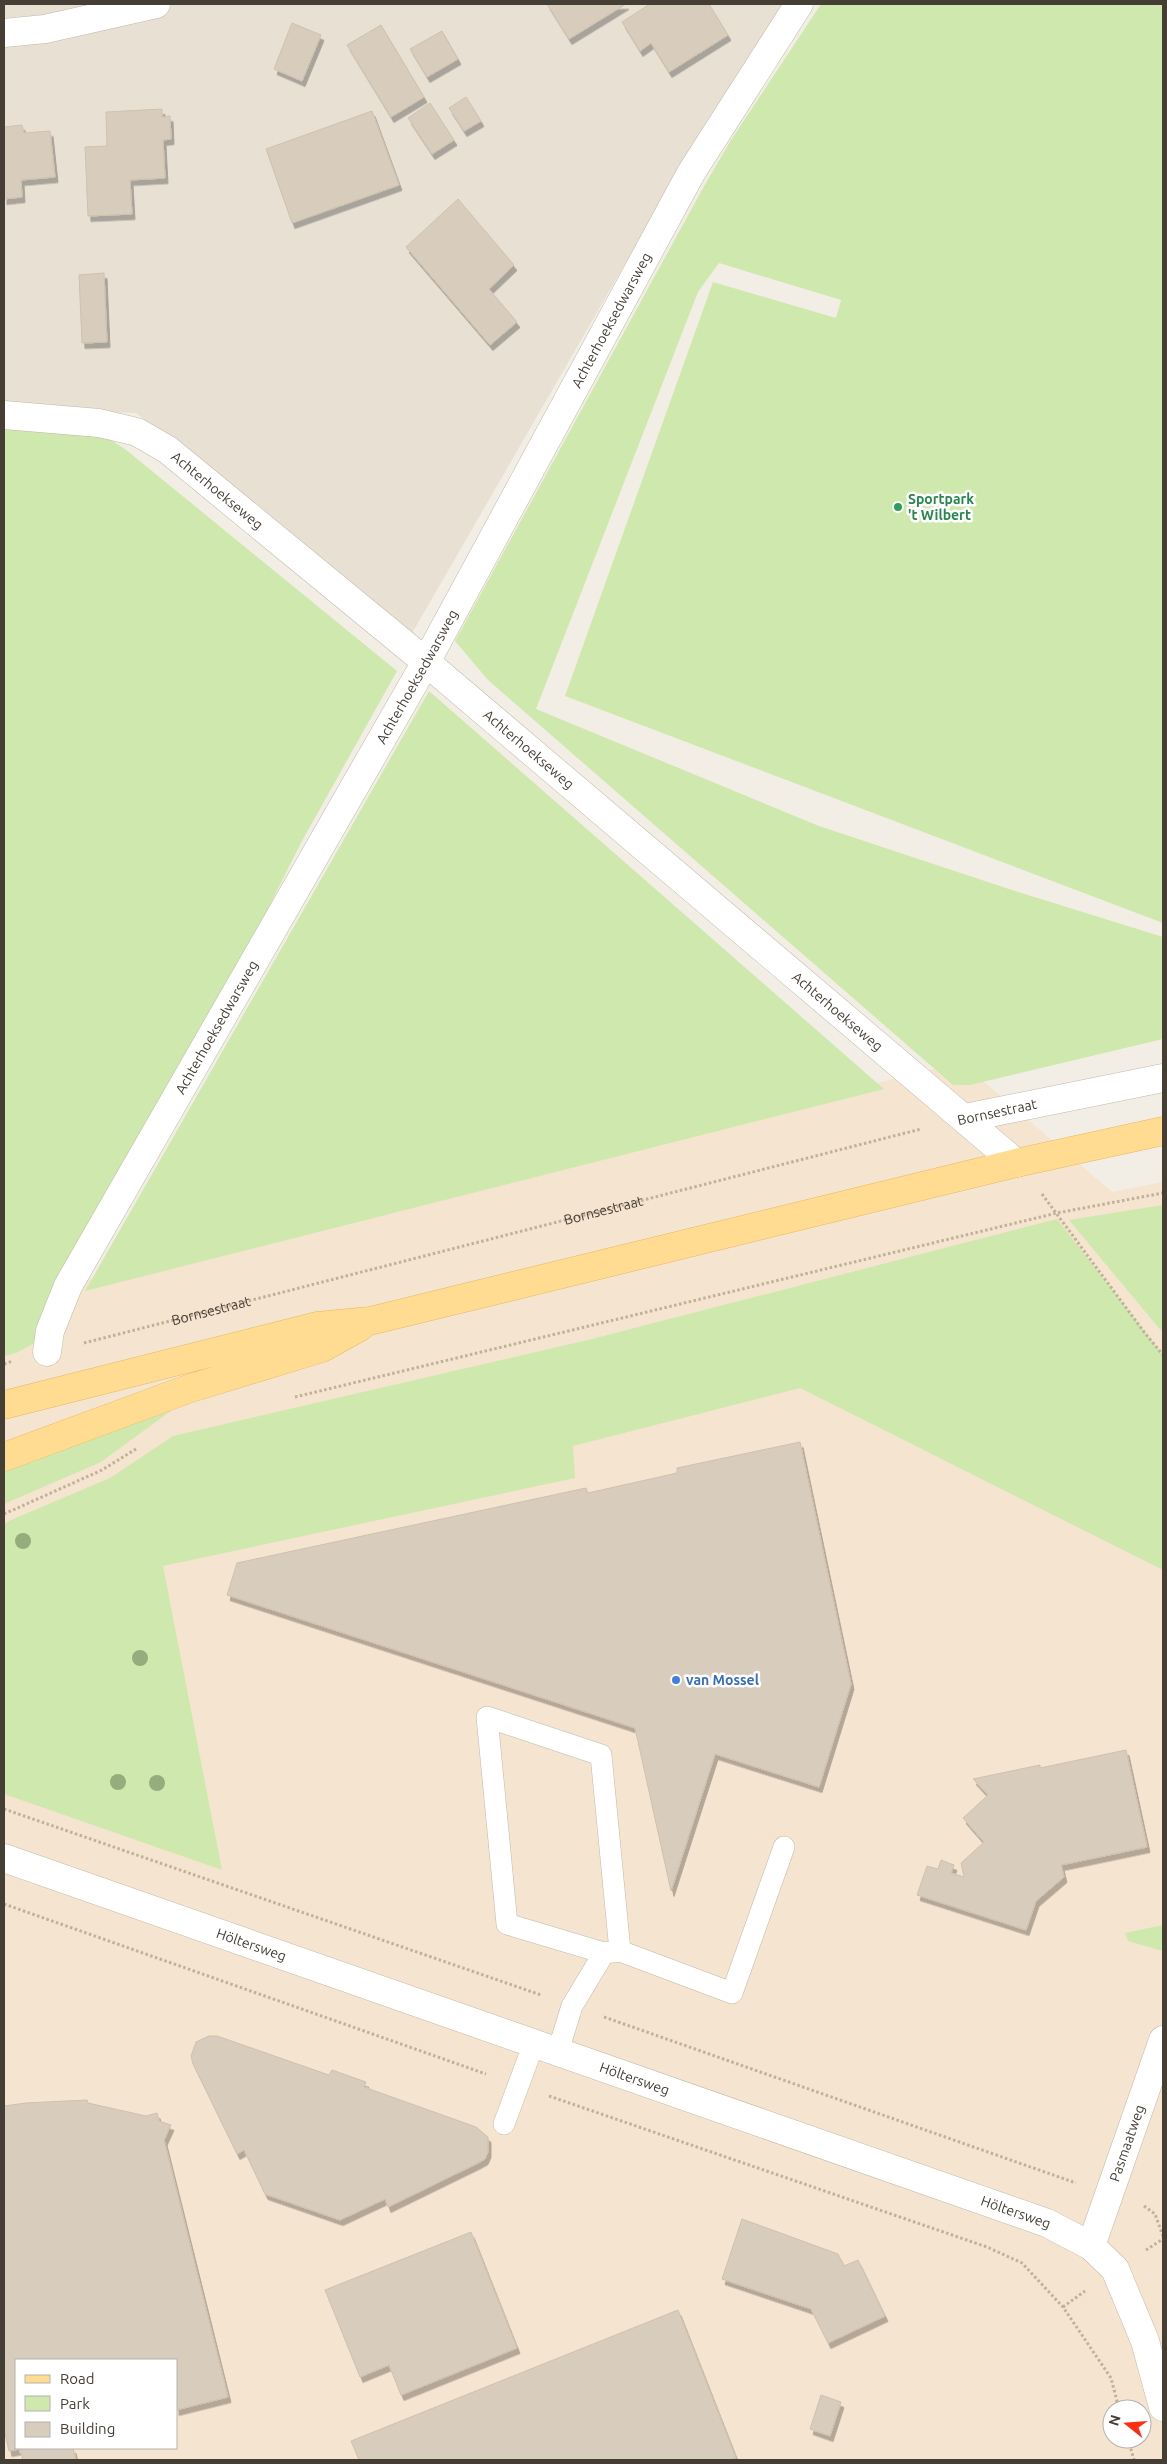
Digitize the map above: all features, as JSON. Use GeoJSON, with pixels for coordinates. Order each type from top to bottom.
{"type":"FeatureCollection","features":[{"type":"Feature","properties":{"kind":"main road"},"geometry":{"type":"LineString","coordinates":[[4,1405],[318,1326],[370,1322],[1016,1163],[1163,1131]]}},
{"type":"Feature","properties":{"kind":"main road"},"geometry":{"type":"LineString","coordinates":[[4,1457],[188,1388],[322,1348],[370,1322]]}},
{"type":"Feature","properties":{"kind":"street"},"geometry":{"type":"LineString","coordinates":[[4,33],[45,29],[156,4]]}},
{"type":"Feature","properties":{"kind":"street","name":"Achterhoeksedwarsweg"},"geometry":{"type":"LineString","coordinates":[[47,1352],[50,1331],[68,1286],[426,662],[691,173],[799,4]]}},
{"type":"Feature","properties":{"kind":"street","name":"Achterhoekseweg"},"geometry":{"type":"LineString","coordinates":[[4,415],[99,423],[136,432],[168,450],[426,662],[1016,1163]]}},
{"type":"Feature","properties":{"kind":"street","name":"Bornsestraat"},"geometry":{"type":"LineString","coordinates":[[965,1118],[1163,1078]]}},
{"type":"Feature","properties":{"kind":"street","name":"Höltersweg"},"geometry":{"type":"LineString","coordinates":[[4,1858],[1003,2206],[1047,2223],[1090,2246],[1115,2269],[1145,2341],[1163,2407]]}},
{"type":"Feature","properties":{"kind":"street","name":"Pasmaatweg"},"geometry":{"type":"LineString","coordinates":[[1090,2246],[1163,2040]]}},
{"type":"Feature","properties":{"kind":"lane"},"geometry":{"type":"LineString","coordinates":[[504,2124],[517,2085],[546,2047],[572,2006],[612,1952],[602,1755],[487,1716],[507,1924],[612,1952],[732,1993],[784,1847]]}},
{"type":"Feature","properties":{"kind":"path","name":"Bornsestraat"},"geometry":{"type":"LineString","coordinates":[[47,1352],[965,1118]]}},
{"type":"Feature","properties":{"kind":"path"},"geometry":{"type":"LineString","coordinates":[[290,1398],[1058,1213],[1163,1193]]}},
{"type":"Feature","properties":{"kind":"path"},"geometry":{"type":"LineString","coordinates":[[1058,1213],[1163,1356]]}},
{"type":"Feature","properties":{"kind":"path"},"geometry":{"type":"LineString","coordinates":[[4,1514],[102,1470],[142,1446]]}},
{"type":"Feature","properties":{"kind":"path"},"geometry":{"type":"LineString","coordinates":[[4,1904],[987,2248],[1022,2263],[1063,2307],[1111,2378],[1116,2399]]}},
{"type":"Feature","properties":{"kind":"shaded area"},"geometry":{"type":"Polygon","coordinates":[[[4,4],[785,4],[678,172],[411,635],[136,413],[4,408],[4,4]]]}},
{"type":"Feature","properties":{"kind":"shaded area"},"geometry":{"type":"Polygon","coordinates":[[[961,1062],[1112,1192],[1163,1182],[1163,2460],[4,2460],[4,1301],[961,1062]]]}},
{"type":"Feature","properties":{"kind":"green space","name":"Sportpark 't Wilbert"},"geometry":{"type":"Polygon","coordinates":[[[821,4],[1163,4],[1163,923],[565,696],[713,282],[836,318],[841,300],[719,263],[698,292],[536,709],[819,826],[1012,890],[1163,937],[1163,1039],[970,1085],[953,1085],[488,680],[455,641],[703,188],[731,140],[821,4]]]}},
{"type":"Feature","properties":{"kind":"green space"},"geometry":{"type":"Polygon","coordinates":[[[4,404],[72,415],[125,449],[397,671],[302,841],[55,1332],[16,1353],[4,1356],[4,404]]]}},
{"type":"Feature","properties":{"kind":"green space"},"geometry":{"type":"Polygon","coordinates":[[[429,691],[884,1089],[85,1291],[429,691]]]}},
{"type":"Feature","properties":{"kind":"green space"},"geometry":{"type":"Polygon","coordinates":[[[1163,1205],[1163,1333],[1069,1220],[1163,1205]]]}},
{"type":"Feature","properties":{"kind":"green space"},"geometry":{"type":"Polygon","coordinates":[[[1057,1219],[1163,1355],[1163,1570],[800,1388],[573,1446],[575,1478],[163,1566],[222,1870],[4,1794],[4,1524],[11,1520],[110,1478],[173,1436],[592,1339],[1057,1219]]]}},
{"type":"Feature","properties":{"kind":"green space"},"geometry":{"type":"Polygon","coordinates":[[[172,1410],[101,1462],[4,1504],[4,1471],[70,1445],[172,1410]]]}},
{"type":"Feature","properties":{"kind":"green space"},"geometry":{"type":"Polygon","coordinates":[[[1163,1925],[1163,1951],[1128,1941],[1125,1933],[1163,1925]]]}},
{"type":"Feature","properties":{"kind":"building"},"geometry":{"type":"Polygon","coordinates":[[[547,4],[626,4],[569,39],[547,4]]]}},
{"type":"Feature","properties":{"kind":"building"},"geometry":{"type":"Polygon","coordinates":[[[650,4],[709,4],[728,35],[669,72],[651,43],[640,51],[622,22],[650,4]]]}},
{"type":"Feature","properties":{"kind":"building"},"geometry":{"type":"Polygon","coordinates":[[[292,23],[321,35],[302,81],[274,69],[292,23]]]}},
{"type":"Feature","properties":{"kind":"building"},"geometry":{"type":"Polygon","coordinates":[[[381,25],[424,97],[391,117],[347,45],[381,25]]]}},
{"type":"Feature","properties":{"kind":"building"},"geometry":{"type":"Polygon","coordinates":[[[442,31],[458,59],[427,77],[410,49],[442,31]]]}},
{"type":"Feature","properties":{"kind":"building"},"geometry":{"type":"Polygon","coordinates":[[[466,97],[481,121],[464,131],[449,108],[466,97]]]}},
{"type":"Feature","properties":{"kind":"building"},"geometry":{"type":"Polygon","coordinates":[[[430,103],[454,140],[432,154],[408,118],[430,103]]]}},
{"type":"Feature","properties":{"kind":"building"},"geometry":{"type":"Polygon","coordinates":[[[162,109],[162,117],[170,116],[171,139],[163,140],[165,178],[130,180],[132,214],[88,216],[85,147],[107,146],[106,112],[162,109]]]}},
{"type":"Feature","properties":{"kind":"building"},"geometry":{"type":"Polygon","coordinates":[[[372,111],[399,185],[292,223],[266,149],[372,111]]]}},
{"type":"Feature","properties":{"kind":"building"},"geometry":{"type":"Polygon","coordinates":[[[22,125],[24,133],[50,131],[55,177],[21,180],[22,197],[4,199],[4,127],[22,125]]]}},
{"type":"Feature","properties":{"kind":"building"},"geometry":{"type":"Polygon","coordinates":[[[458,199],[514,265],[489,289],[517,322],[490,345],[406,247],[458,199]]]}},
{"type":"Feature","properties":{"kind":"building"},"geometry":{"type":"Polygon","coordinates":[[[104,273],[107,342],[82,343],[79,275],[104,273]]]}},
{"type":"Feature","properties":{"kind":"building"},"geometry":{"type":"Polygon","coordinates":[[[800,1442],[851,1684],[819,1787],[715,1754],[671,1891],[635,1728],[227,1595],[237,1563],[586,1488],[588,1493],[677,1473],[677,1468],[800,1442]]]}},
{"type":"Feature","properties":{"kind":"building"},"geometry":{"type":"Polygon","coordinates":[[[1126,1750],[1147,1847],[1061,1865],[1064,1877],[1036,1901],[1026,1930],[917,1895],[927,1866],[938,1869],[941,1860],[954,1865],[951,1873],[964,1877],[961,1863],[984,1842],[963,1818],[988,1795],[973,1779],[1040,1765],[1040,1768],[1126,1750]]]}},
{"type":"Feature","properties":{"kind":"building"},"geometry":{"type":"Polygon","coordinates":[[[209,2036],[217,2036],[329,2075],[332,2070],[366,2082],[364,2087],[476,2127],[488,2137],[488,2152],[485,2159],[388,2207],[385,2199],[340,2220],[265,2194],[244,2150],[237,2154],[193,2064],[191,2056],[196,2042],[209,2036]]]}},
{"type":"Feature","properties":{"kind":"building"},"geometry":{"type":"Polygon","coordinates":[[[87,2100],[88,2103],[146,2116],[157,2113],[159,2121],[171,2125],[164,2140],[228,2397],[178,2410],[178,2359],[15,2359],[15,2449],[20,2449],[9,2451],[4,2429],[4,2106],[87,2100]]]}},
{"type":"Feature","properties":{"kind":"building"},"geometry":{"type":"Polygon","coordinates":[[[742,2219],[838,2254],[844,2266],[858,2260],[885,2316],[828,2343],[811,2309],[722,2279],[742,2219]]]}},
{"type":"Feature","properties":{"kind":"building"},"geometry":{"type":"Polygon","coordinates":[[[471,2232],[517,2348],[401,2395],[389,2365],[360,2377],[325,2290],[471,2232]]]}},
{"type":"Feature","properties":{"kind":"building"},"geometry":{"type":"Polygon","coordinates":[[[678,2310],[736,2458],[729,2460],[359,2460],[351,2441],[678,2310]]]}},
{"type":"Feature","properties":{"kind":"building"},"geometry":{"type":"Polygon","coordinates":[[[821,2395],[841,2402],[830,2436],[810,2429],[821,2395]]]}},
{"type":"Feature","properties":{"kind":"building"},"geometry":{"type":"Polygon","coordinates":[[[20,2449],[73,2449],[76,2460],[23,2460],[20,2449]]]}},
{"type":"Feature","properties":{"kind":"place","name":"Sportpark 't Wilbert"},"geometry":{"type":"Point","coordinates":[898,507]}},
{"type":"Feature","properties":{"kind":"place","name":"van Mossel"},"geometry":{"type":"Point","coordinates":[676,1680]}}]}
